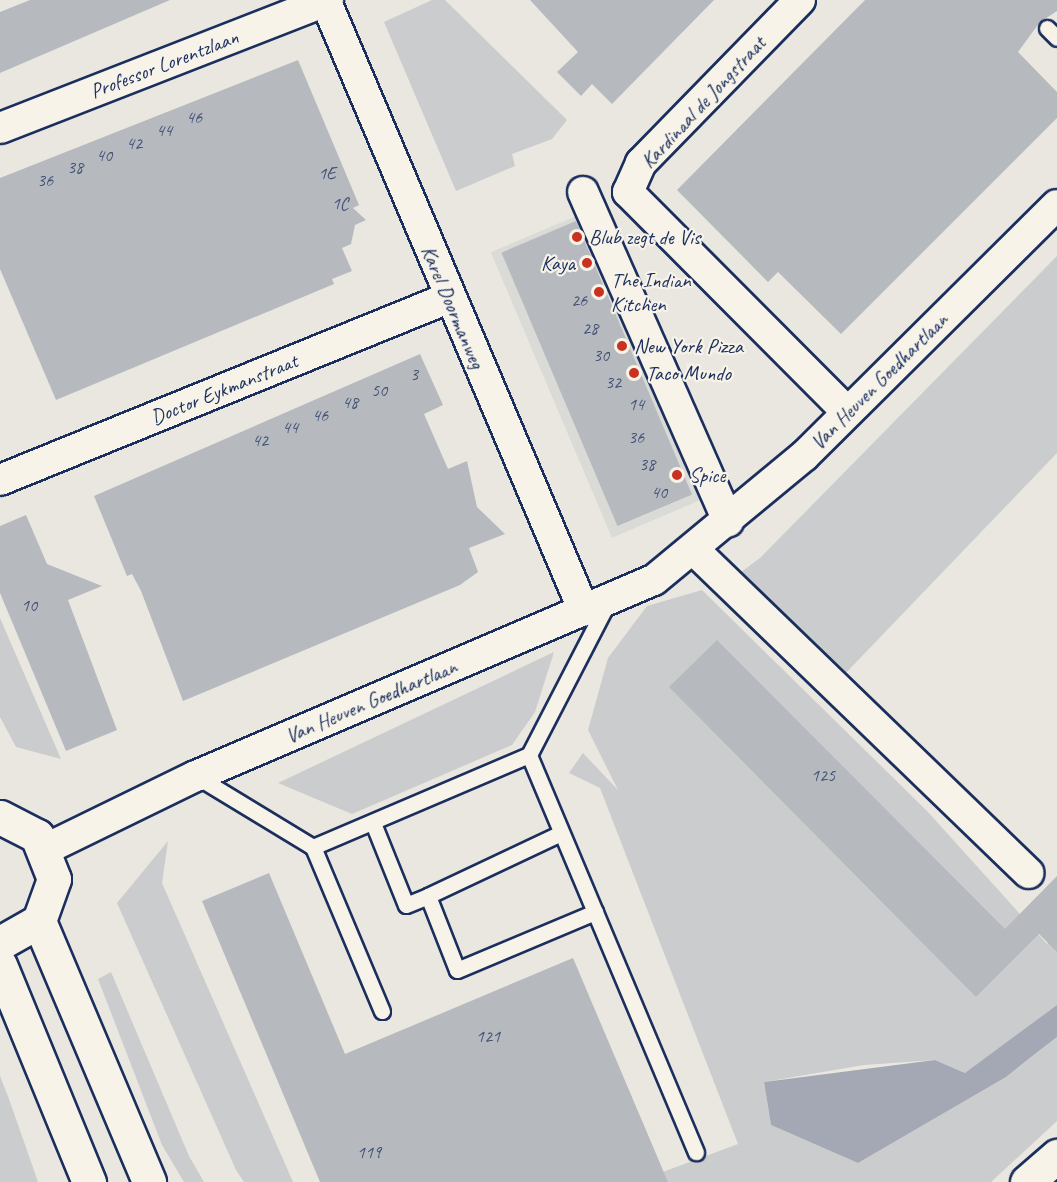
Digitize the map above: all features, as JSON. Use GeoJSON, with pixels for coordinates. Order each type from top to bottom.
{"type":"FeatureCollection","features":[{"type":"Feature","properties":{"kind":"street","name":"Kardinaal de Jongstraat"},"geometry":{"type":"LineString","coordinates":[[800,0],[641,163],[628,192],[847,412]]}},
{"type":"Feature","properties":{"kind":"street","name":"Professor Lorentzlaan"},"geometry":{"type":"LineString","coordinates":[[0,128],[327,1]]}},
{"type":"Feature","properties":{"kind":"street","name":"Karel Doormanweg"},"geometry":{"type":"LineString","coordinates":[[327,1],[448,298],[596,605]]}},
{"type":"Feature","properties":{"kind":"street"},"geometry":{"type":"LineString","coordinates":[[583,192],[728,521]]}},
{"type":"Feature","properties":{"kind":"street","name":"Van Heuven Goedhartlaan"},"geometry":{"type":"LineString","coordinates":[[46,849],[196,776],[654,580],[728,521],[847,412],[1057,205]]}},
{"type":"Feature","properties":{"kind":"street","name":"Doctor Eykmanstraat"},"geometry":{"type":"LineString","coordinates":[[0,480],[448,298]]}},
{"type":"Feature","properties":{"kind":"street"},"geometry":{"type":"LineString","coordinates":[[694,550],[1029,873]]}},
{"type":"Feature","properties":{"kind":"street"},"geometry":{"type":"LineString","coordinates":[[0,817],[19,823],[46,849],[54,879],[39,921],[0,943]]}},
{"type":"Feature","properties":{"kind":"street"},"geometry":{"type":"LineString","coordinates":[[39,921],[149,1182]]}},
{"type":"Feature","properties":{"kind":"street"},"geometry":{"type":"LineString","coordinates":[[0,965],[89,1182]]}},
{"type":"Feature","properties":{"kind":"street"},"geometry":{"type":"LineString","coordinates":[[1027,1182],[1057,1156]]}},
{"type":"Feature","properties":{"kind":"lane"},"geometry":{"type":"LineString","coordinates":[[313,847],[529,755],[596,605]]}},
{"type":"Feature","properties":{"kind":"lane"},"geometry":{"type":"LineString","coordinates":[[529,755],[696,1152]]}},
{"type":"Feature","properties":{"kind":"lane"},"geometry":{"type":"LineString","coordinates":[[196,776],[313,847],[382,1011]]}},
{"type":"Feature","properties":{"kind":"lane"},"geometry":{"type":"LineString","coordinates":[[373,823],[406,905],[561,833]]}},
{"type":"Feature","properties":{"kind":"lane"},"geometry":{"type":"LineString","coordinates":[[428,896],[458,970],[594,912]]}},
{"type":"Feature","properties":{"kind":"shaded area"},"geometry":{"type":"Polygon","coordinates":[[[432,0],[445,0],[567,120],[552,139],[512,154],[515,166],[456,191],[384,22],[432,0]]]}},
{"type":"Feature","properties":{"kind":"shaded area"},"geometry":{"type":"Polygon","coordinates":[[[581,214],[702,499],[612,538],[491,252],[581,214]]]}},
{"type":"Feature","properties":{"kind":"shaded area"},"geometry":{"type":"Polygon","coordinates":[[[1057,256],[1057,453],[841,678],[733,578],[760,558],[1057,256]]]}},
{"type":"Feature","properties":{"kind":"shaded area"},"geometry":{"type":"Polygon","coordinates":[[[702,590],[927,811],[1047,944],[1057,935],[1057,1005],[980,1064],[965,1073],[935,1060],[864,1065],[764,1082],[771,1125],[858,1163],[1006,1077],[1057,1037],[1057,1121],[991,1182],[636,1182],[738,1144],[600,788],[569,773],[583,753],[618,790],[588,730],[608,658],[647,606],[702,590]]]}},
{"type":"Feature","properties":{"kind":"shaded area"},"geometry":{"type":"Polygon","coordinates":[[[0,618],[61,759],[16,747],[0,717],[0,618]]]}},
{"type":"Feature","properties":{"kind":"shaded area"},"geometry":{"type":"Polygon","coordinates":[[[554,652],[535,712],[512,745],[352,814],[278,783],[554,652]]]}},
{"type":"Feature","properties":{"kind":"shaded area"},"geometry":{"type":"Polygon","coordinates":[[[168,841],[162,883],[293,1182],[244,1182],[236,1170],[117,903],[168,841]]]}},
{"type":"Feature","properties":{"kind":"shaded area"},"geometry":{"type":"Polygon","coordinates":[[[111,972],[189,1156],[204,1182],[184,1182],[162,1145],[98,979],[111,972]]]}},
{"type":"Feature","properties":{"kind":"shaded area"},"geometry":{"type":"Polygon","coordinates":[[[1057,1005],[1057,1037],[1006,1077],[858,1163],[771,1125],[764,1082],[935,1060],[965,1073],[1057,1005]]]}},
{"type":"Feature","properties":{"kind":"shaded area"},"geometry":{"type":"Polygon","coordinates":[[[0,1076],[9,1099],[38,1182],[0,1182],[0,1076]]]}},
{"type":"Feature","properties":{"kind":"building"},"geometry":{"type":"Polygon","coordinates":[[[30,0],[170,0],[0,73],[0,12],[30,0]]]}},
{"type":"Feature","properties":{"kind":"building"},"geometry":{"type":"Polygon","coordinates":[[[530,0],[714,0],[612,104],[592,84],[581,96],[557,72],[578,52],[530,0]]]}},
{"type":"Feature","properties":{"kind":"building"},"geometry":{"type":"Polygon","coordinates":[[[865,0],[1057,0],[1057,11],[1040,22],[1018,52],[1057,92],[1057,118],[841,334],[778,272],[768,282],[677,190],[865,0]]]}},
{"type":"Feature","properties":{"kind":"building"},"geometry":{"type":"Polygon","coordinates":[[[298,60],[359,205],[353,208],[366,220],[355,225],[351,244],[342,248],[352,271],[332,279],[334,284],[56,400],[0,269],[0,178],[298,60]]]}},
{"type":"Feature","properties":{"kind":"building"},"geometry":{"type":"Polygon","coordinates":[[[576,221],[692,494],[617,526],[501,253],[576,221]]]}},
{"type":"Feature","properties":{"kind":"building"},"geometry":{"type":"Polygon","coordinates":[[[420,354],[443,405],[424,414],[448,469],[467,461],[477,507],[505,534],[469,548],[478,572],[460,585],[183,701],[141,591],[132,574],[127,576],[94,496],[420,354]]]}},
{"type":"Feature","properties":{"kind":"building"},"geometry":{"type":"Polygon","coordinates":[[[26,515],[47,564],[102,586],[68,600],[117,730],[66,751],[0,593],[0,526],[26,515]]]}},
{"type":"Feature","properties":{"kind":"building"},"geometry":{"type":"Polygon","coordinates":[[[717,640],[1005,929],[1057,876],[1057,952],[1039,934],[976,997],[669,687],[717,640]]]}},
{"type":"Feature","properties":{"kind":"building"},"geometry":{"type":"Polygon","coordinates":[[[269,873],[345,1054],[573,958],[668,1182],[320,1182],[202,901],[269,873]]]}},
{"type":"Feature","properties":{"kind":"place","name":"Blub zegt de Vis"},"geometry":{"type":"Point","coordinates":[577,237]}},
{"type":"Feature","properties":{"kind":"place","name":"Kaya"},"geometry":{"type":"Point","coordinates":[587,263]}},
{"type":"Feature","properties":{"kind":"place","name":"The Indian Kitchen"},"geometry":{"type":"Point","coordinates":[599,292]}},
{"type":"Feature","properties":{"kind":"place","name":"New York Pizza"},"geometry":{"type":"Point","coordinates":[622,346]}},
{"type":"Feature","properties":{"kind":"place","name":"Taco Mundo"},"geometry":{"type":"Point","coordinates":[634,373]}},
{"type":"Feature","properties":{"kind":"place","name":"Spice"},"geometry":{"type":"Point","coordinates":[677,475]}}]}
